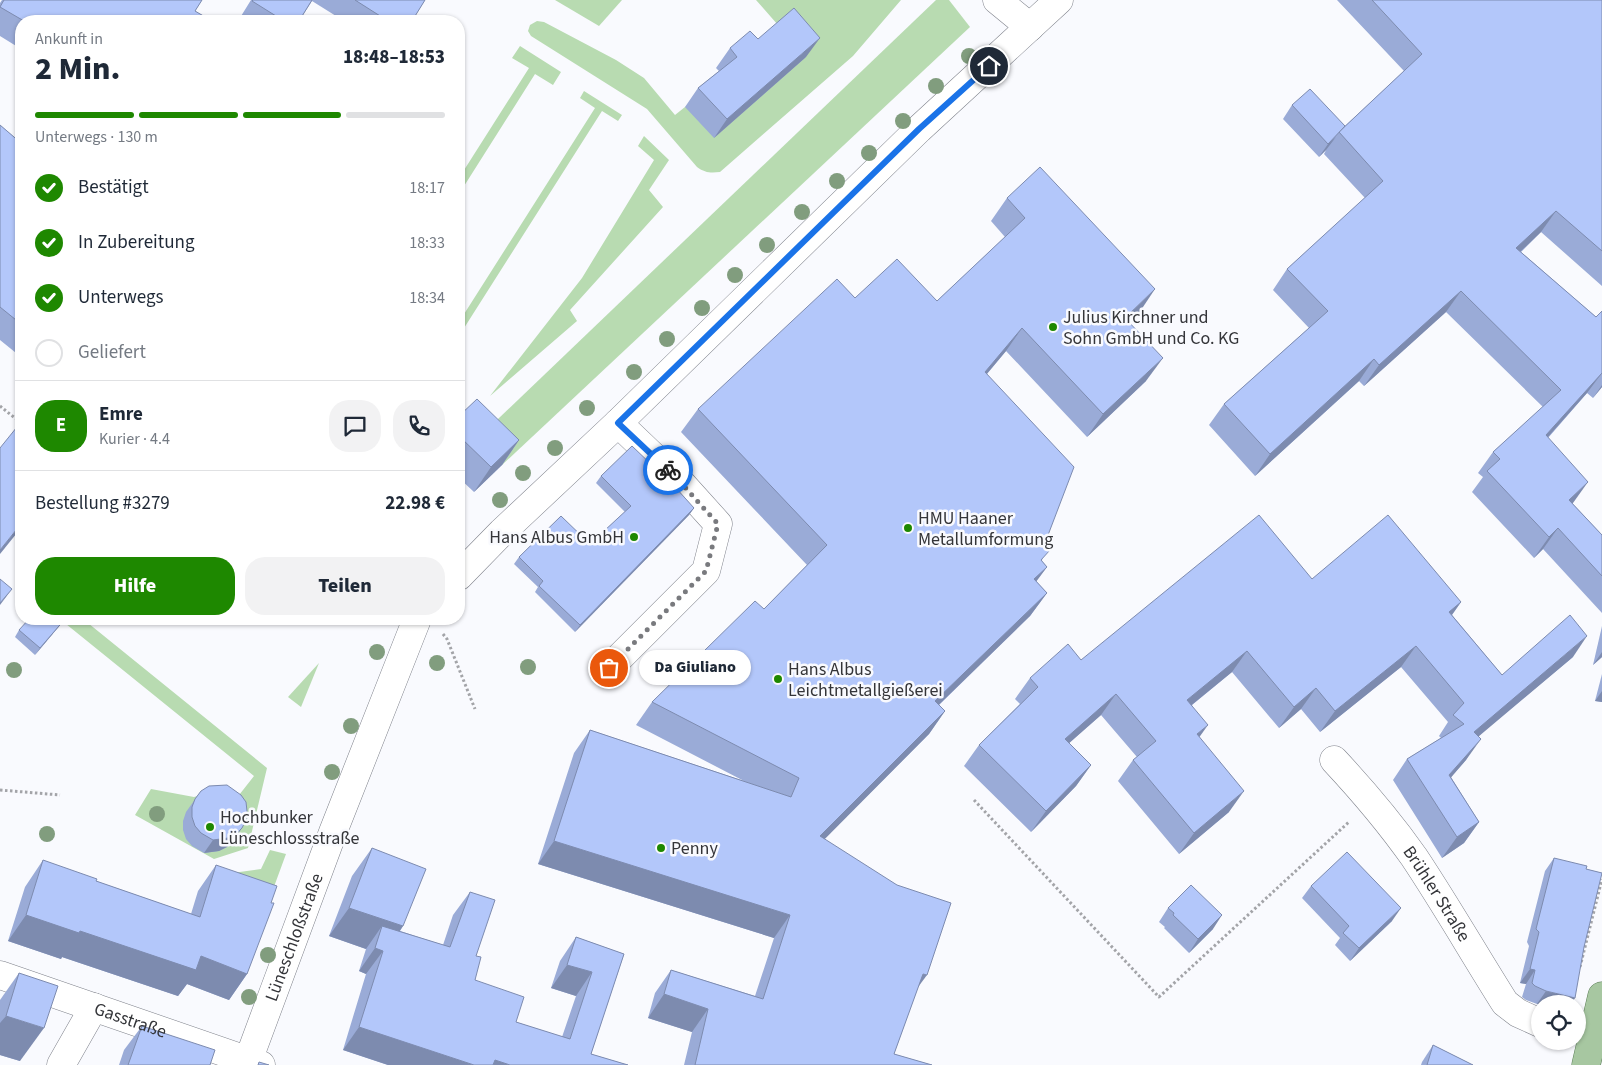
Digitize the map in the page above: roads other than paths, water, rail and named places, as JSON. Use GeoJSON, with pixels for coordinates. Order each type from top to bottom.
{"type":"FeatureCollection","features":[{"type":"Feature","properties":{"kind":"main road"},"geometry":{"type":"LineString","coordinates":[[1586,1065],[1591,1034],[1602,996]]}},
{"type":"Feature","properties":{"kind":"street"},"geometry":{"type":"LineString","coordinates":[[997,0],[1030,27]]}},
{"type":"Feature","properties":{"kind":"street"},"geometry":{"type":"LineString","coordinates":[[465,570],[919,129],[1059,0]]}},
{"type":"Feature","properties":{"kind":"street"},"geometry":{"type":"LineString","coordinates":[[609,668],[706,571],[718,524],[682,484],[618,423]]}},
{"type":"Feature","properties":{"kind":"street","name":"Lüneschloßstraße"},"geometry":{"type":"LineString","coordinates":[[254,1063],[333,832],[415,625]]}},
{"type":"Feature","properties":{"kind":"street","name":"Brühler Straße"},"geometry":{"type":"LineString","coordinates":[[1334,760],[1360,788],[1412,855],[1505,1003],[1531,1018]]}},
{"type":"Feature","properties":{"kind":"street","name":"Gasstraße"},"geometry":{"type":"LineString","coordinates":[[0,975],[254,1063]]}},
{"type":"Feature","properties":{"kind":"street"},"geometry":{"type":"LineString","coordinates":[[61,1065],[94,1007]]}},
{"type":"Feature","properties":{"kind":"place","name":"Julius Kirchner und Sohn GmbH und Co. KG"},"geometry":{"type":"Point","coordinates":[1053,327]}},
{"type":"Feature","properties":{"kind":"place","name":"HMU Haaner Metallumformung"},"geometry":{"type":"Point","coordinates":[908,528]}},
{"type":"Feature","properties":{"kind":"place","name":"Hans Albus GmbH"},"geometry":{"type":"Point","coordinates":[634,537]}},
{"type":"Feature","properties":{"kind":"place","name":"Da Giuliano"},"geometry":{"type":"Point","coordinates":[609,668]}},
{"type":"Feature","properties":{"kind":"place","name":"Hans Albus Leichtmetallgießerei"},"geometry":{"type":"Point","coordinates":[778,679]}},
{"type":"Feature","properties":{"kind":"place","name":"Hochbunker Lüneschlossstraße"},"geometry":{"type":"Point","coordinates":[210,827]}},
{"type":"Feature","properties":{"kind":"place","name":"Penny"},"geometry":{"type":"Point","coordinates":[661,848]}}]}
